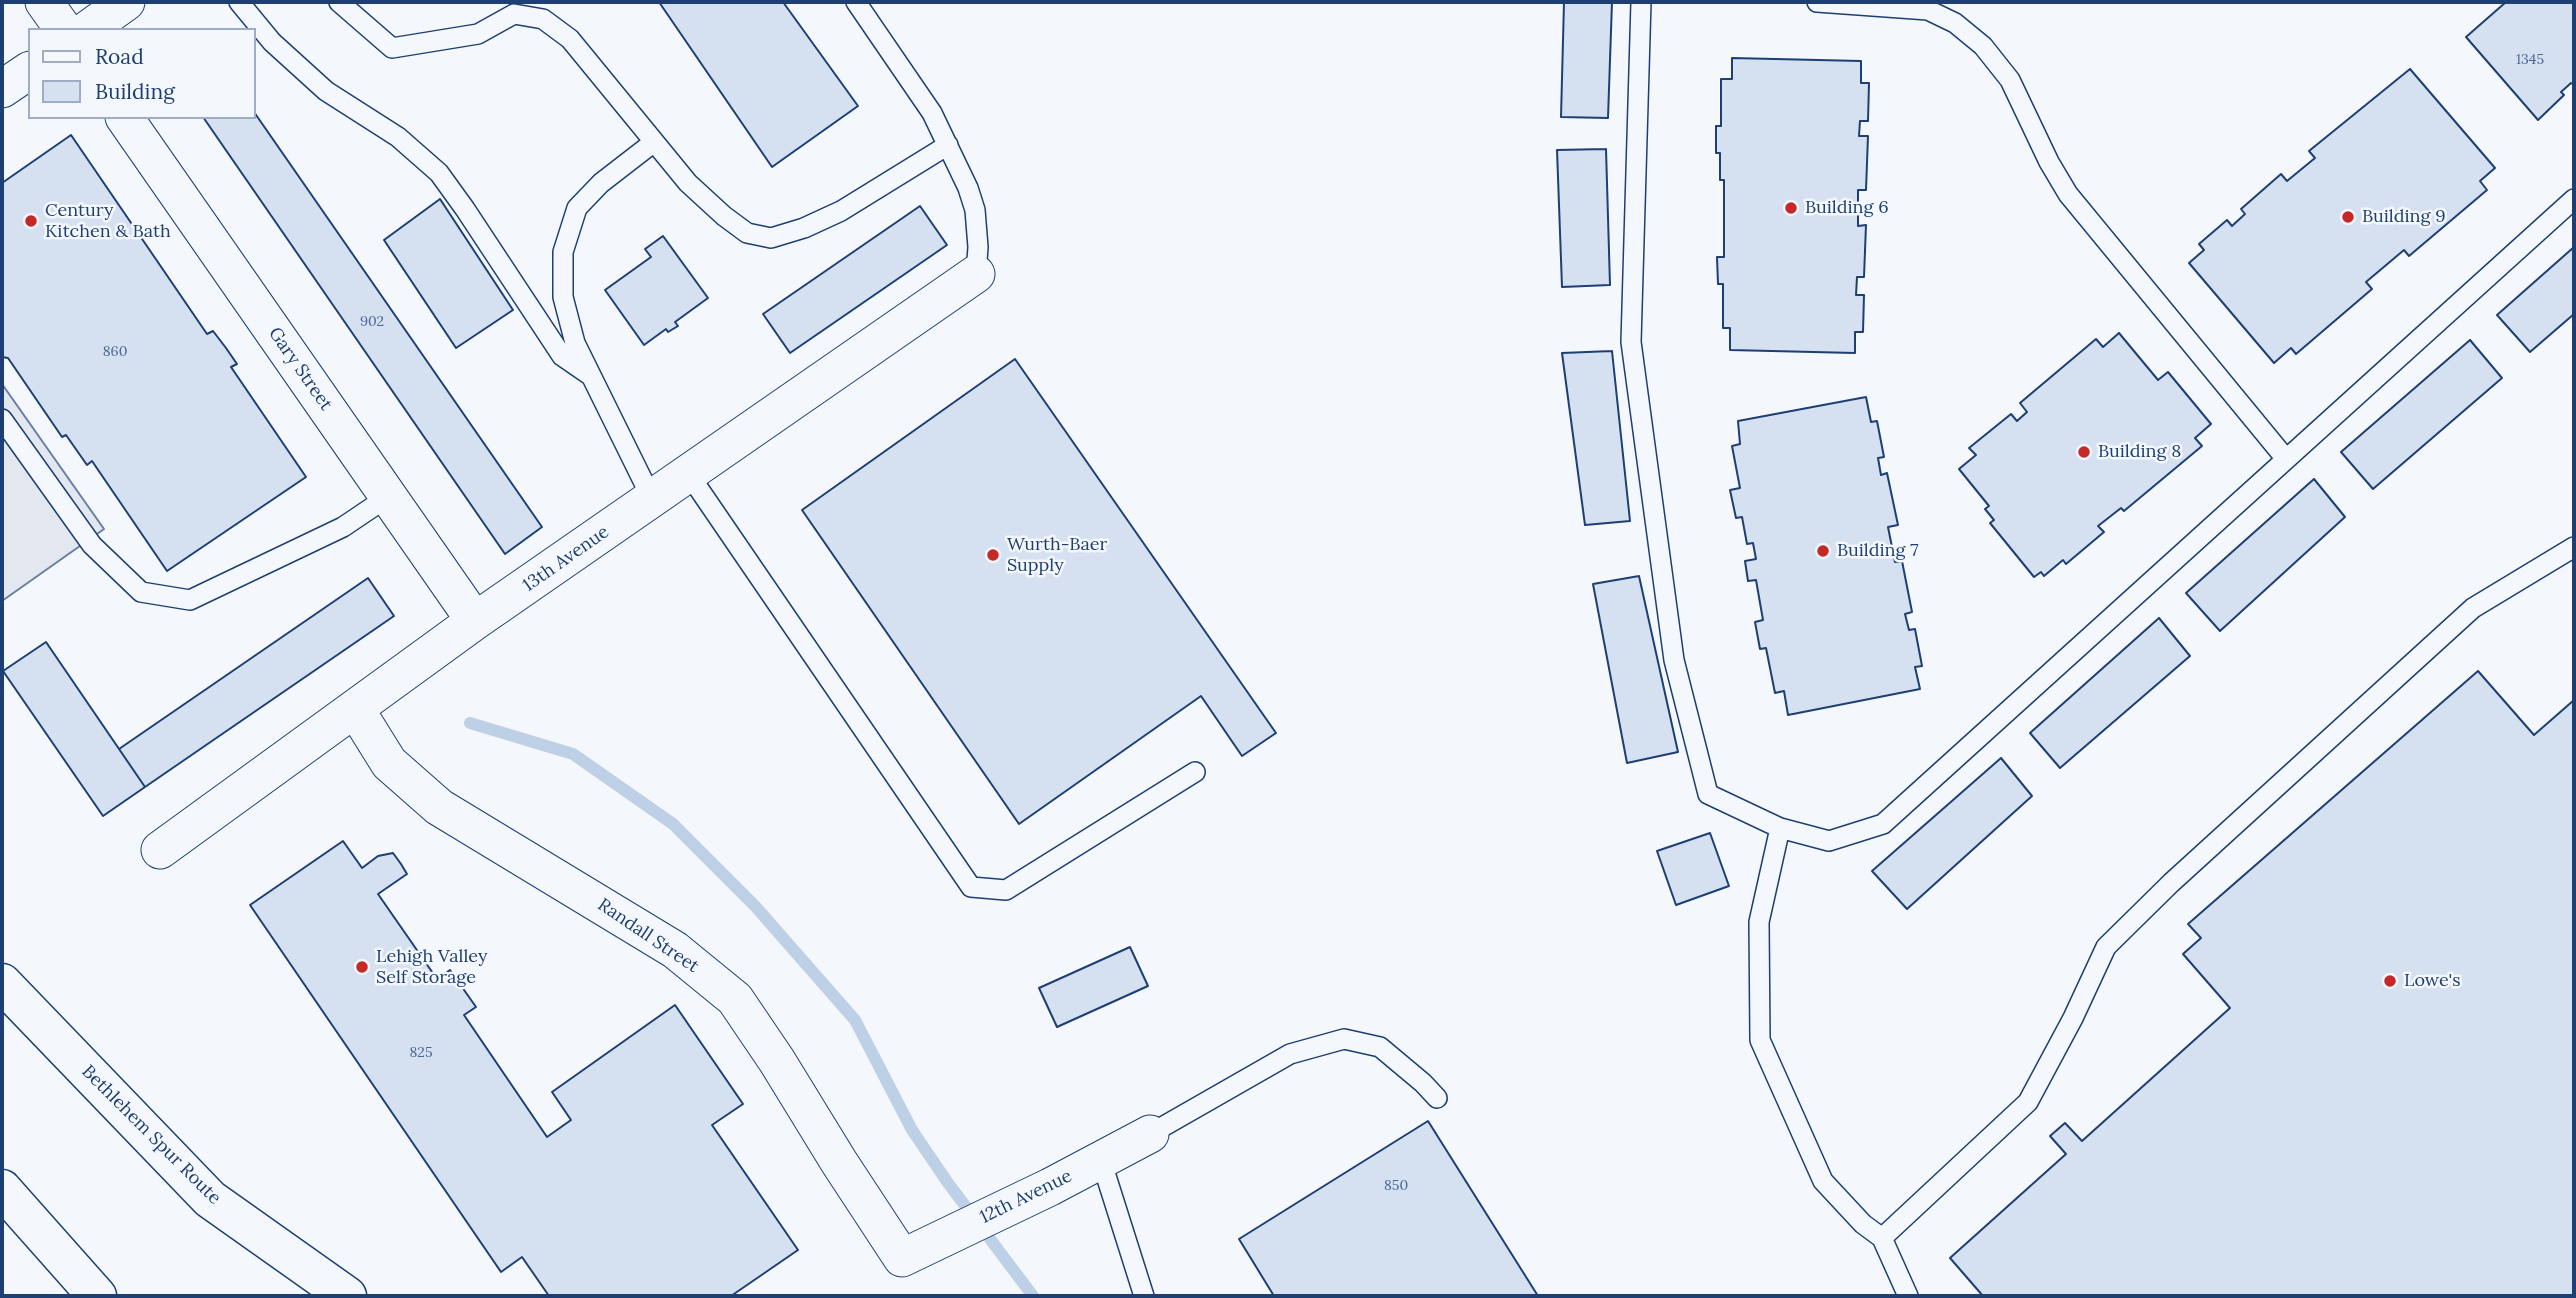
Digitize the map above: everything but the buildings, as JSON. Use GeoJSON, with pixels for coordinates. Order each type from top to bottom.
{"type":"FeatureCollection","features":[{"type":"Feature","properties":{"kind":"highway","name":"Bethlehem Spur Route"},"geometry":{"type":"LineString","coordinates":[[2,983],[210,1199],[347,1296]]}},
{"type":"Feature","properties":{"kind":"highway"},"geometry":{"type":"LineString","coordinates":[[2,1189],[97,1296]]}},
{"type":"Feature","properties":{"kind":"street"},"geometry":{"type":"LineString","coordinates":[[44,2],[63,28]]}},
{"type":"Feature","properties":{"kind":"street"},"geometry":{"type":"LineString","coordinates":[[90,28],[126,2]]}},
{"type":"Feature","properties":{"kind":"street"},"geometry":{"type":"LineString","coordinates":[[2,89],[28,71]]}},
{"type":"Feature","properties":{"kind":"street","name":"Gary Street"},"geometry":{"type":"LineString","coordinates":[[125,119],[475,621]]}},
{"type":"Feature","properties":{"kind":"street","name":"13th Avenue"},"geometry":{"type":"LineString","coordinates":[[160,850],[475,621],[976,274]]}},
{"type":"Feature","properties":{"kind":"street","name":"Randall Street"},"geometry":{"type":"LineString","coordinates":[[356,710],[389,763],[439,807],[675,950],[735,999],[778,1061],[839,1162],[902,1258]]}},
{"type":"Feature","properties":{"kind":"street","name":"12th Avenue"},"geometry":{"type":"LineString","coordinates":[[902,1258],[1050,1187],[1150,1134]]}},
{"type":"Feature","properties":{"kind":"lane"},"geometry":{"type":"LineString","coordinates":[[239,2],[272,41],[326,91],[398,137],[439,173],[562,356],[591,376]]}},
{"type":"Feature","properties":{"kind":"lane"},"geometry":{"type":"LineString","coordinates":[[339,2],[392,48],[478,34],[514,14],[543,19],[570,39],[688,183],[747,233],[771,238],[804,228],[841,211],[948,145]]}},
{"type":"Feature","properties":{"kind":"lane"},"geometry":{"type":"LineString","coordinates":[[856,2],[932,113],[968,188],[975,210],[978,247],[976,274]]}},
{"type":"Feature","properties":{"kind":"lane"},"geometry":{"type":"LineString","coordinates":[[1641,2],[1631,342],[1674,660],[1708,794],[1780,828],[1829,841],[1883,824],[2574,199]]}},
{"type":"Feature","properties":{"kind":"lane"},"geometry":{"type":"LineString","coordinates":[[1817,2],[1928,10],[1955,23],[1983,46],[2010,80],[2049,162],[2068,194],[2286,459]]}},
{"type":"Feature","properties":{"kind":"lane"},"geometry":{"type":"LineString","coordinates":[[652,499],[575,343],[563,297],[563,252],[577,208],[601,183],[654,142]]}},
{"type":"Feature","properties":{"kind":"lane"},"geometry":{"type":"LineString","coordinates":[[2,419],[92,545],[141,592],[190,600],[343,527],[389,496]]}},
{"type":"Feature","properties":{"kind":"lane"},"geometry":{"type":"LineString","coordinates":[[688,473],[971,887],[1006,890],[1195,772]]}},
{"type":"Feature","properties":{"kind":"lane"},"geometry":{"type":"LineString","coordinates":[[1882,1238],[2028,1102],[2073,1018],[2106,947],[2171,883],[2473,608],[2574,547]]}},
{"type":"Feature","properties":{"kind":"lane"},"geometry":{"type":"LineString","coordinates":[[1780,828],[1759,922],[1760,1040],[1823,1181],[1863,1224],[1882,1238],[1908,1296]]}},
{"type":"Feature","properties":{"kind":"lane"},"geometry":{"type":"LineString","coordinates":[[1150,1134],[1226,1093],[1290,1054],[1344,1039],[1380,1047],[1437,1098]]}},
{"type":"Feature","properties":{"kind":"lane"},"geometry":{"type":"LineString","coordinates":[[1101,1160],[1144,1296]]}},
{"type":"Feature","properties":{"kind":"shaded area"},"geometry":{"type":"Polygon","coordinates":[[[2,384],[104,529],[2,601],[2,384]]]}},
{"type":"Feature","properties":{"kind":"waterway"},"geometry":{"type":"LineString","coordinates":[[470,723],[573,754],[673,824],[755,906],[855,1020],[912,1130],[948,1183],[1033,1296]]}},
{"type":"Feature","properties":{"kind":"place","name":"Building 6"},"geometry":{"type":"Point","coordinates":[1791,208]}},
{"type":"Feature","properties":{"kind":"place","name":"Building 9"},"geometry":{"type":"Point","coordinates":[2348,217]}},
{"type":"Feature","properties":{"kind":"place","name":"Century Kitchen & Bath"},"geometry":{"type":"Point","coordinates":[31,221]}},
{"type":"Feature","properties":{"kind":"place","name":"Building 8"},"geometry":{"type":"Point","coordinates":[2084,452]}},
{"type":"Feature","properties":{"kind":"place","name":"Building 7"},"geometry":{"type":"Point","coordinates":[1823,551]}},
{"type":"Feature","properties":{"kind":"place","name":"Wurth-Baer Supply"},"geometry":{"type":"Point","coordinates":[993,555]}},
{"type":"Feature","properties":{"kind":"place","name":"Lehigh Valley Self Storage"},"geometry":{"type":"Point","coordinates":[362,967]}},
{"type":"Feature","properties":{"kind":"place","name":"Lowe's"},"geometry":{"type":"Point","coordinates":[2390,981]}}]}
